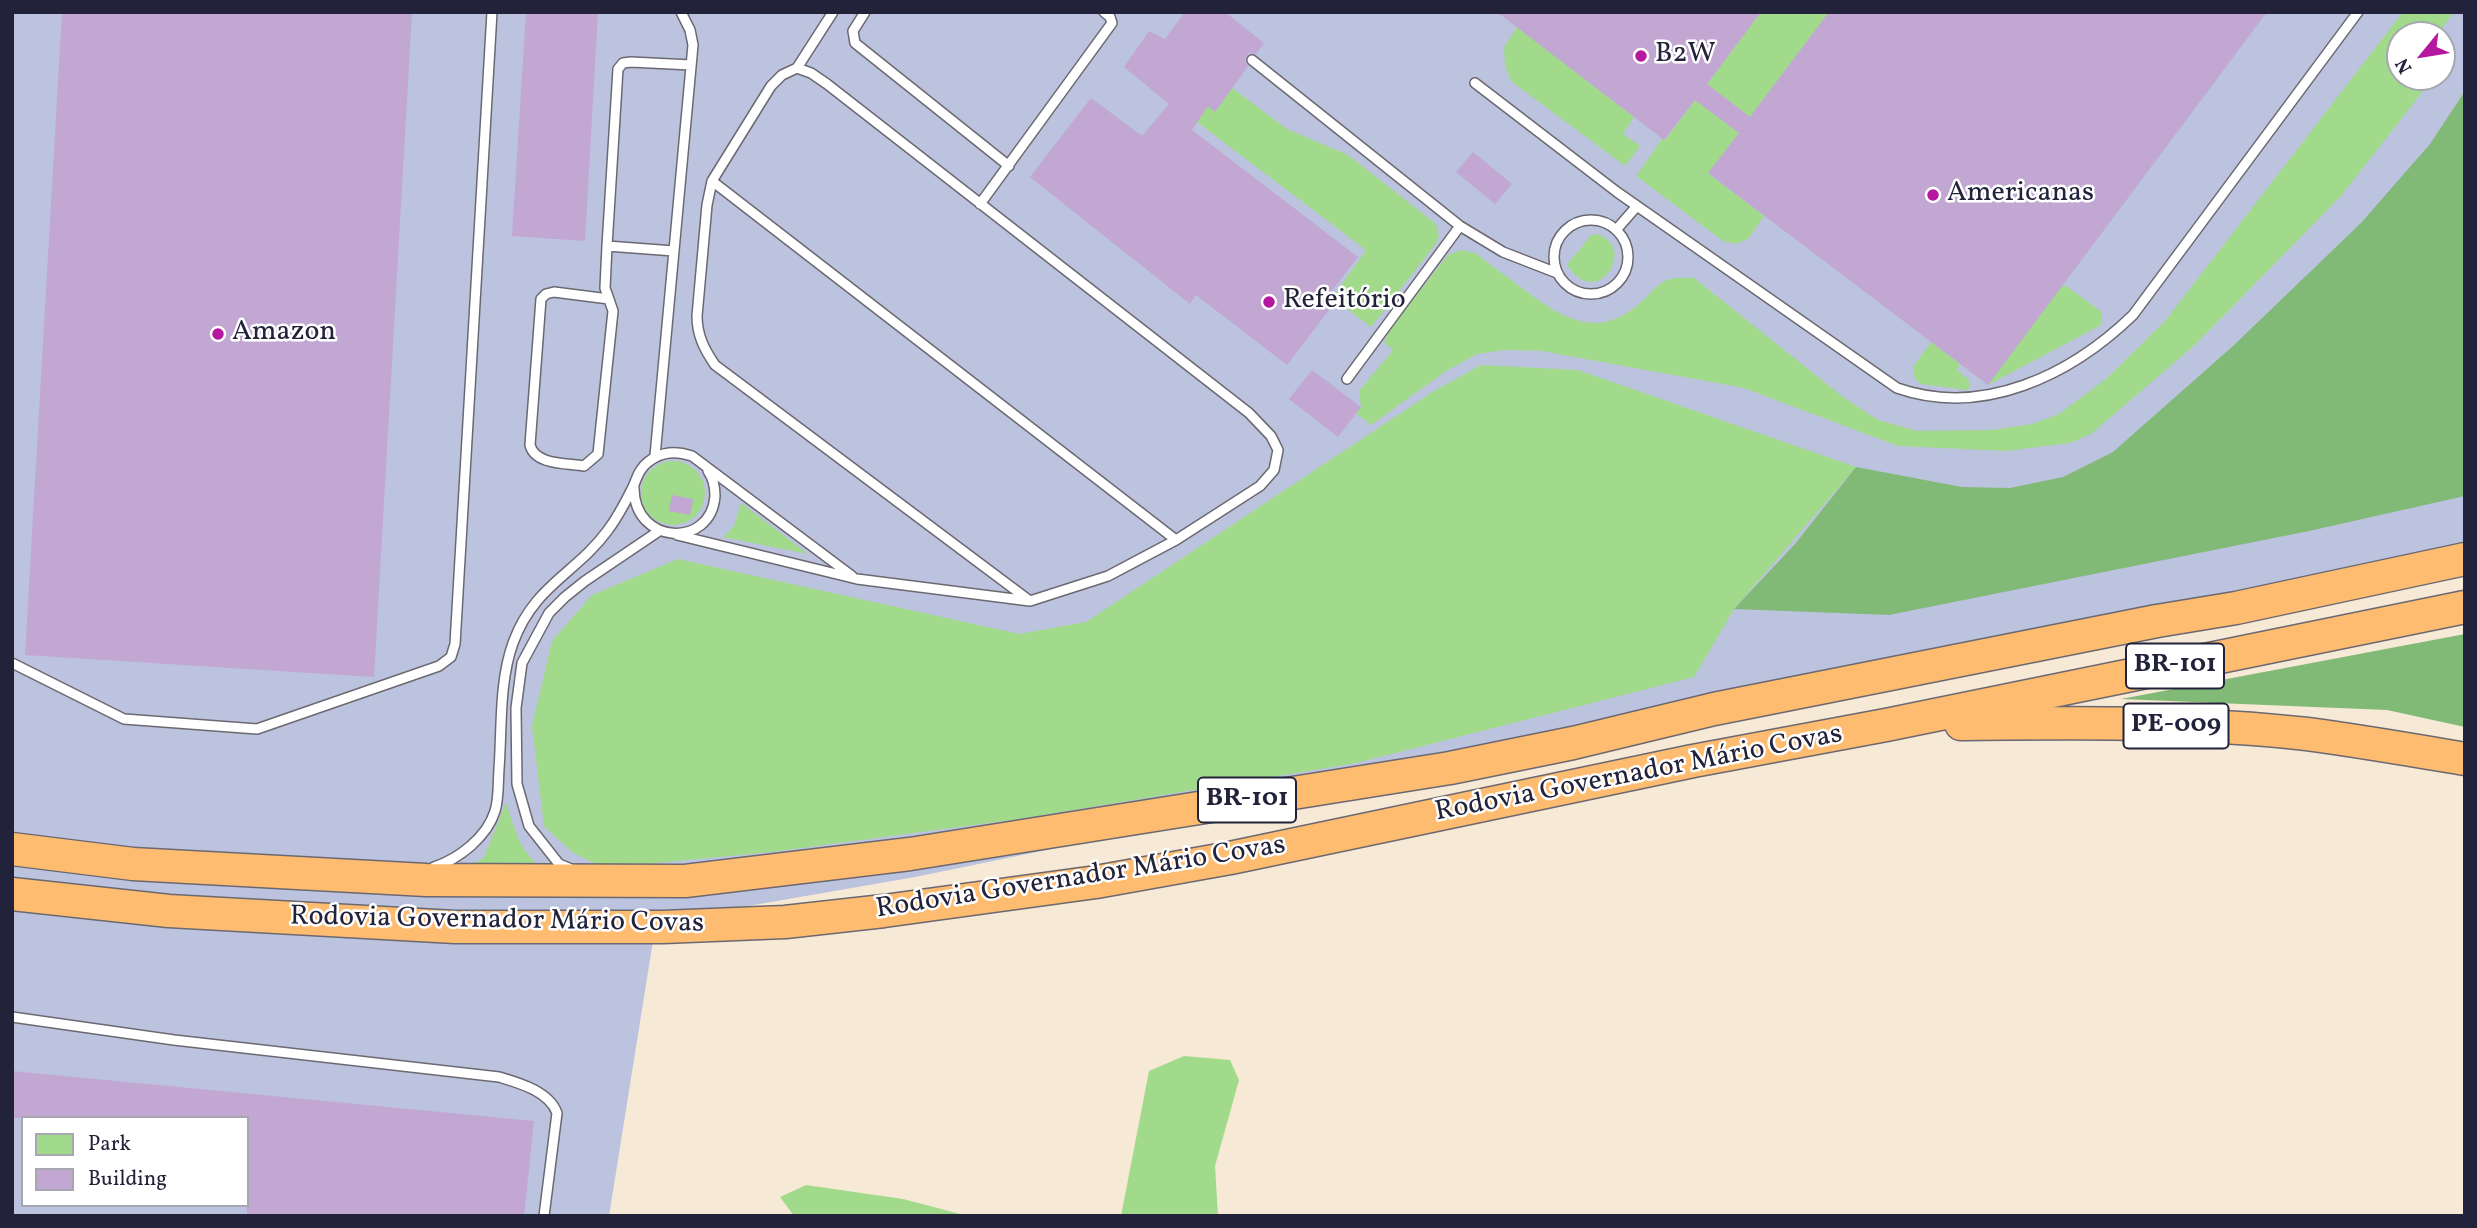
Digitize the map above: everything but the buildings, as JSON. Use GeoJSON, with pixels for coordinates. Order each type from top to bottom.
{"type":"FeatureCollection","features":[{"type":"Feature","properties":{"kind":"highway","name":"Rodovia Governador Mário Covas"},"geometry":{"type":"LineString","coordinates":[[12,849],[133,864],[400,879],[602,881],[685,881],[910,855],[1450,768],[1573,743],[1714,709],[2157,621],[2236,608],[2465,559]]}},
{"type":"Feature","properties":{"kind":"highway","name":"Rodovia Governador Mário Covas"},"geometry":{"type":"LineString","coordinates":[[12,894],[169,911],[407,925],[580,929],[785,922],[962,902],[1217,860],[1693,761],[1886,725],[2465,607]]}},
{"type":"Feature","properties":{"kind":"highway","name":"PE-009"},"geometry":{"type":"LineString","coordinates":[[1886,725],[2061,723],[2199,726],[2305,734],[2465,758]]}},
{"type":"Feature","properties":{"kind":"lane"},"geometry":{"type":"LineString","coordinates":[[12,663],[124,719],[257,729],[439,666],[451,657],[455,644],[492,12]]}},
{"type":"Feature","properties":{"kind":"lane"},"geometry":{"type":"LineString","coordinates":[[655,456],[693,45],[690,30],[681,12]]}},
{"type":"Feature","properties":{"kind":"lane"},"geometry":{"type":"LineString","coordinates":[[833,12],[797,68],[782,75],[771,86],[712,181],[707,205],[697,332],[705,352],[715,365],[1030,601]]}},
{"type":"Feature","properties":{"kind":"lane"},"geometry":{"type":"LineString","coordinates":[[866,12],[853,31],[855,43],[1009,166]]}},
{"type":"Feature","properties":{"kind":"lane"},"geometry":{"type":"LineString","coordinates":[[981,204],[1111,23],[1110,17],[1104,12]]}},
{"type":"Feature","properties":{"kind":"lane"},"geometry":{"type":"LineString","coordinates":[[1475,83],[1637,206],[1897,388],[1932,397],[1987,397],[2036,381],[2066,367],[2105,340],[2133,315],[2358,12]]}},
{"type":"Feature","properties":{"kind":"lane"},"geometry":{"type":"LineString","coordinates":[[1252,60],[1460,226],[1503,252],[1557,273]]}},
{"type":"Feature","properties":{"kind":"lane"},"geometry":{"type":"LineString","coordinates":[[609,299],[554,292],[541,299],[530,445],[532,454],[538,459],[584,466],[598,454],[613,311],[609,299],[605,288],[618,69],[623,63],[631,62],[691,65]]}},
{"type":"Feature","properties":{"kind":"lane"},"geometry":{"type":"LineString","coordinates":[[797,68],[811,73],[827,84],[1249,413],[1271,436],[1278,450],[1274,470],[1260,486],[1176,540],[1108,576],[1030,601],[857,579],[659,531],[646,523],[638,512],[634,499],[637,474],[655,456],[667,452],[692,456],[857,579]]}},
{"type":"Feature","properties":{"kind":"lane"},"geometry":{"type":"LineString","coordinates":[[712,181],[1176,540]]}},
{"type":"Feature","properties":{"kind":"lane"},"geometry":{"type":"LineString","coordinates":[[1616,230],[1637,206]]}},
{"type":"Feature","properties":{"kind":"lane"},"geometry":{"type":"LineString","coordinates":[[1589,220],[1604,222],[1616,230],[1625,242],[1628,256],[1626,271],[1619,283],[1607,292],[1593,295],[1578,293],[1566,285],[1557,273],[1553,259],[1555,244],[1563,232],[1575,223],[1589,220]]}},
{"type":"Feature","properties":{"kind":"lane"},"geometry":{"type":"LineString","coordinates":[[1346,379],[1460,226]]}},
{"type":"Feature","properties":{"kind":"lane"},"geometry":{"type":"LineString","coordinates":[[607,246],[674,251]]}},
{"type":"Feature","properties":{"kind":"lane"},"geometry":{"type":"LineString","coordinates":[[677,535],[699,526],[714,503],[715,489],[711,475],[703,464]]}},
{"type":"Feature","properties":{"kind":"lane"},"geometry":{"type":"LineString","coordinates":[[400,879],[446,863],[466,849],[484,831],[495,811],[503,694],[513,642],[529,610],[550,585],[596,545],[634,487]]}},
{"type":"Feature","properties":{"kind":"lane"},"geometry":{"type":"LineString","coordinates":[[602,881],[559,864],[529,827],[517,784],[518,686],[522,663],[550,613],[584,581],[659,531]]}},
{"type":"Feature","properties":{"kind":"lane"},"geometry":{"type":"LineString","coordinates":[[12,1017],[174,1040],[499,1077],[528,1086],[550,1102],[556,1113],[544,1216]]}},
{"type":"Feature","properties":{"kind":"shaded area"},"geometry":{"type":"Polygon","coordinates":[[[12,12],[2465,12],[2465,559],[915,877],[656,922],[609,1216],[12,1216],[12,12]]]}},
{"type":"Feature","properties":{"kind":"green space"},"geometry":{"type":"Polygon","coordinates":[[[1761,12],[1829,12],[1750,117],[1707,84],[1761,12]]]}},
{"type":"Feature","properties":{"kind":"green space"},"geometry":{"type":"Polygon","coordinates":[[[2403,12],[2454,12],[2447,21],[2396,21],[2403,12]]]}},
{"type":"Feature","properties":{"kind":"green space"},"geometry":{"type":"Polygon","coordinates":[[[1517,27],[1634,117],[1623,134],[1640,146],[1625,166],[1511,81],[1505,65],[1504,47],[1517,27]]]}},
{"type":"Feature","properties":{"kind":"green space"},"geometry":{"type":"Polygon","coordinates":[[[2386,34],[2386,91],[2423,91],[2341,196],[2196,344],[2091,434],[2070,443],[2006,451],[1898,446],[1744,388],[1542,351],[1505,350],[1477,354],[1446,371],[1371,425],[1356,413],[1361,407],[1359,391],[1393,350],[1384,342],[1392,326],[1448,255],[1461,250],[1475,253],[1565,316],[1593,323],[1623,315],[1662,282],[1674,278],[1694,278],[1843,397],[1878,420],[1917,431],[1991,430],[2032,424],[2059,414],[2107,378],[2165,321],[2386,34]]]}},
{"type":"Feature","properties":{"kind":"green space"},"geometry":{"type":"Polygon","coordinates":[[[1232,88],[1287,129],[1348,155],[1436,224],[1439,236],[1435,245],[1371,327],[1332,298],[1366,250],[1197,122],[1208,106],[1215,111],[1232,88]]]}},
{"type":"Feature","properties":{"kind":"green space"},"geometry":{"type":"Polygon","coordinates":[[[2465,91],[2465,496],[2309,531],[1889,615],[1734,609],[1795,544],[1856,467],[1962,487],[2010,488],[2063,477],[2113,452],[2233,346],[2361,223],[2430,144],[2465,91]]]}},
{"type":"Feature","properties":{"kind":"green space"},"geometry":{"type":"Polygon","coordinates":[[[1695,100],[1739,133],[1709,174],[1764,216],[1748,239],[1735,244],[1723,241],[1636,176],[1662,139],[1665,140],[1695,100]]]}},
{"type":"Feature","properties":{"kind":"green space"},"geometry":{"type":"Polygon","coordinates":[[[1596,234],[1608,240],[1614,250],[1614,261],[1609,272],[1601,279],[1591,282],[1579,278],[1567,265],[1591,235],[1596,234]]]}},
{"type":"Feature","properties":{"kind":"green space"},"geometry":{"type":"Polygon","coordinates":[[[2063,284],[2102,312],[2101,325],[1988,385],[2063,284]]]}},
{"type":"Feature","properties":{"kind":"green space"},"geometry":{"type":"Polygon","coordinates":[[[1931,342],[1960,364],[1957,370],[1970,381],[1967,390],[1921,384],[1915,379],[1913,367],[1931,342]]]}},
{"type":"Feature","properties":{"kind":"green space"},"geometry":{"type":"Polygon","coordinates":[[[1481,365],[1578,370],[1856,467],[1734,609],[1694,677],[1356,763],[1019,819],[771,852],[635,865],[598,865],[572,852],[544,826],[532,726],[552,641],[592,595],[678,559],[1019,634],[1086,622],[1434,391],[1481,365]]]}},
{"type":"Feature","properties":{"kind":"green space"},"geometry":{"type":"Polygon","coordinates":[[[673,461],[691,467],[699,475],[705,493],[699,511],[691,519],[673,525],[655,519],[647,511],[641,493],[647,475],[655,467],[673,461]]]}},
{"type":"Feature","properties":{"kind":"green space"},"geometry":{"type":"Polygon","coordinates":[[[741,503],[808,554],[723,537],[734,526],[741,503]]]}},
{"type":"Feature","properties":{"kind":"green space"},"geometry":{"type":"Polygon","coordinates":[[[2465,634],[2465,727],[2387,710],[2121,699],[2465,634]]]}},
{"type":"Feature","properties":{"kind":"green space"},"geometry":{"type":"Polygon","coordinates":[[[506,803],[526,852],[551,875],[465,870],[484,857],[506,803]]]}},
{"type":"Feature","properties":{"kind":"green space"},"geometry":{"type":"Polygon","coordinates":[[[1184,1056],[1230,1060],[1239,1080],[1215,1166],[1218,1216],[1121,1216],[1149,1071],[1184,1056]]]}},
{"type":"Feature","properties":{"kind":"green space"},"geometry":{"type":"Polygon","coordinates":[[[806,1185],[903,1199],[968,1216],[794,1216],[780,1197],[806,1185]]]}},
{"type":"Feature","properties":{"kind":"place","name":"B2W"},"geometry":{"type":"Point","coordinates":[1641,56]}},
{"type":"Feature","properties":{"kind":"place","name":"Americanas"},"geometry":{"type":"Point","coordinates":[1933,195]}},
{"type":"Feature","properties":{"kind":"place","name":"Refeitório"},"geometry":{"type":"Point","coordinates":[1269,302]}},
{"type":"Feature","properties":{"kind":"place","name":"Amazon"},"geometry":{"type":"Point","coordinates":[218,334]}}]}
